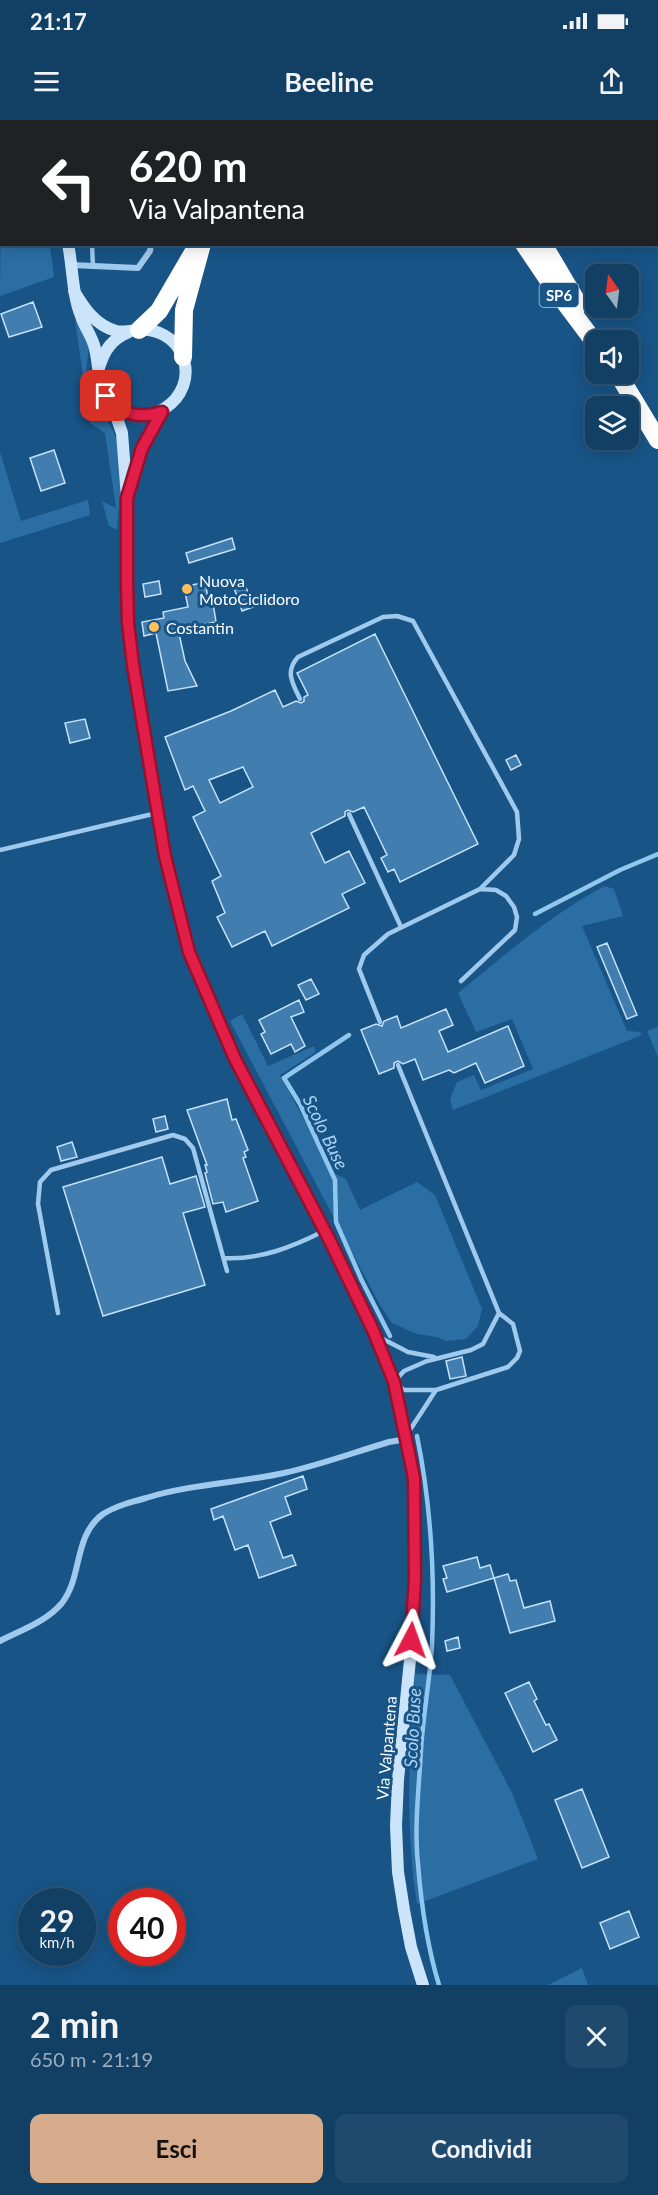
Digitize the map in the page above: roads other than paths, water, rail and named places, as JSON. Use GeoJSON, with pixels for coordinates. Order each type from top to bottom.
{"type":"FeatureCollection","features":[{"type":"Feature","properties":{"kind":"highway"},"geometry":{"type":"LineString","coordinates":[[136,330],[159,311],[196,252],[210,246]]}},
{"type":"Feature","properties":{"kind":"highway","name":"SP6"},"geometry":{"type":"LineString","coordinates":[[525,246],[586,330]]}},
{"type":"Feature","properties":{"kind":"highway"},"geometry":{"type":"LineString","coordinates":[[544,246],[595,330]]}},
{"type":"Feature","properties":{"kind":"highway","name":"SP6"},"geometry":{"type":"LineString","coordinates":[[556,246],[596,330]]}},
{"type":"Feature","properties":{"kind":"highway"},"geometry":{"type":"LineString","coordinates":[[183,357],[184,310],[196,252]]}},
{"type":"Feature","properties":{"kind":"highway"},"geometry":{"type":"LineString","coordinates":[[624,384],[658,440]]}},
{"type":"Feature","properties":{"kind":"street","name":"Via Valpantena"},"geometry":{"type":"LineString","coordinates":[[68,246],[74,291],[81,316],[94,344],[102,388],[112,404],[122,433],[127,498],[128,623],[133,665],[165,856],[189,952],[235,1059],[373,1330],[394,1382],[406,1438],[414,1478],[415,1579],[396,1826],[398,1872],[404,1910],[411,1947],[423,1985]]}},
{"type":"Feature","properties":{"kind":"street"},"geometry":{"type":"LineString","coordinates":[[72,265],[138,268],[150,248]]}},
{"type":"Feature","properties":{"kind":"street","name":"Via Valpantena"},"geometry":{"type":"LineString","coordinates":[[74,291],[92,318],[104,326],[118,332],[150,330],[161,333],[178,347],[183,357],[186,373],[183,388],[175,402],[162,412],[142,448],[127,498]]}},
{"type":"Feature","properties":{"kind":"street"},"geometry":{"type":"LineString","coordinates":[[99,368],[110,344],[120,335],[136,330]]}},
{"type":"Feature","properties":{"kind":"street"},"geometry":{"type":"LineString","coordinates":[[112,404],[123,412],[136,416],[149,416],[162,412]]}},
{"type":"Feature","properties":{"kind":"street"},"geometry":{"type":"LineString","coordinates":[[0,1641],[40,1622],[62,1603],[73,1580],[81,1546],[91,1526],[103,1515],[119,1506],[160,1493],[284,1473],[406,1438]]}},
{"type":"Feature","properties":{"kind":"lane"},"geometry":{"type":"LineString","coordinates":[[92,246],[93,267]]}},
{"type":"Feature","properties":{"kind":"lane"},"geometry":{"type":"LineString","coordinates":[[300,699],[290,674],[293,663],[298,657],[383,616],[397,616],[413,621],[517,812],[519,839],[514,855],[480,889],[388,934],[364,956],[359,969],[380,1022]]}},
{"type":"Feature","properties":{"kind":"lane"},"geometry":{"type":"LineString","coordinates":[[0,850],[157,813]]}},
{"type":"Feature","properties":{"kind":"lane"},"geometry":{"type":"LineString","coordinates":[[349,814],[401,927]]}},
{"type":"Feature","properties":{"kind":"lane"},"geometry":{"type":"LineString","coordinates":[[461,981],[515,930],[517,917],[506,896],[496,890],[480,889]]}},
{"type":"Feature","properties":{"kind":"lane"},"geometry":{"type":"LineString","coordinates":[[398,1065],[499,1313],[513,1324],[520,1351],[508,1367],[436,1390],[404,1390],[394,1382],[404,1371],[483,1344],[499,1313]]}},
{"type":"Feature","properties":{"kind":"lane"},"geometry":{"type":"LineString","coordinates":[[58,1313],[38,1204],[40,1182],[51,1170],[173,1135],[185,1139],[193,1148],[227,1270]]}},
{"type":"Feature","properties":{"kind":"lane"},"geometry":{"type":"LineString","coordinates":[[224,1258],[254,1257],[302,1243],[324,1231]]}},
{"type":"Feature","properties":{"kind":"lane"},"geometry":{"type":"LineString","coordinates":[[373,1330],[383,1340],[408,1352],[437,1358]]}},
{"type":"Feature","properties":{"kind":"lane"},"geometry":{"type":"LineString","coordinates":[[406,1438],[436,1390]]}},
{"type":"Feature","properties":{"kind":"waterway","name":"Scolo Buse"},"geometry":{"type":"LineString","coordinates":[[535,914],[620,870],[658,854]]}},
{"type":"Feature","properties":{"kind":"waterway","name":"Scolo Buse"},"geometry":{"type":"LineString","coordinates":[[349,1035],[284,1078],[300,1104],[335,1180],[336,1222],[390,1336]]}},
{"type":"Feature","properties":{"kind":"waterway","name":"Scolo Buse"},"geometry":{"type":"LineString","coordinates":[[417,1436],[429,1514],[433,1593],[431,1658],[418,1793],[417,1850],[426,1925],[439,1985]]}},
{"type":"Feature","properties":{"kind":"place","name":"Nuova MotoCiclidoro"},"geometry":{"type":"Point","coordinates":[187,589]}},
{"type":"Feature","properties":{"kind":"place","name":"Costantin"},"geometry":{"type":"Point","coordinates":[154,627]}}]}
